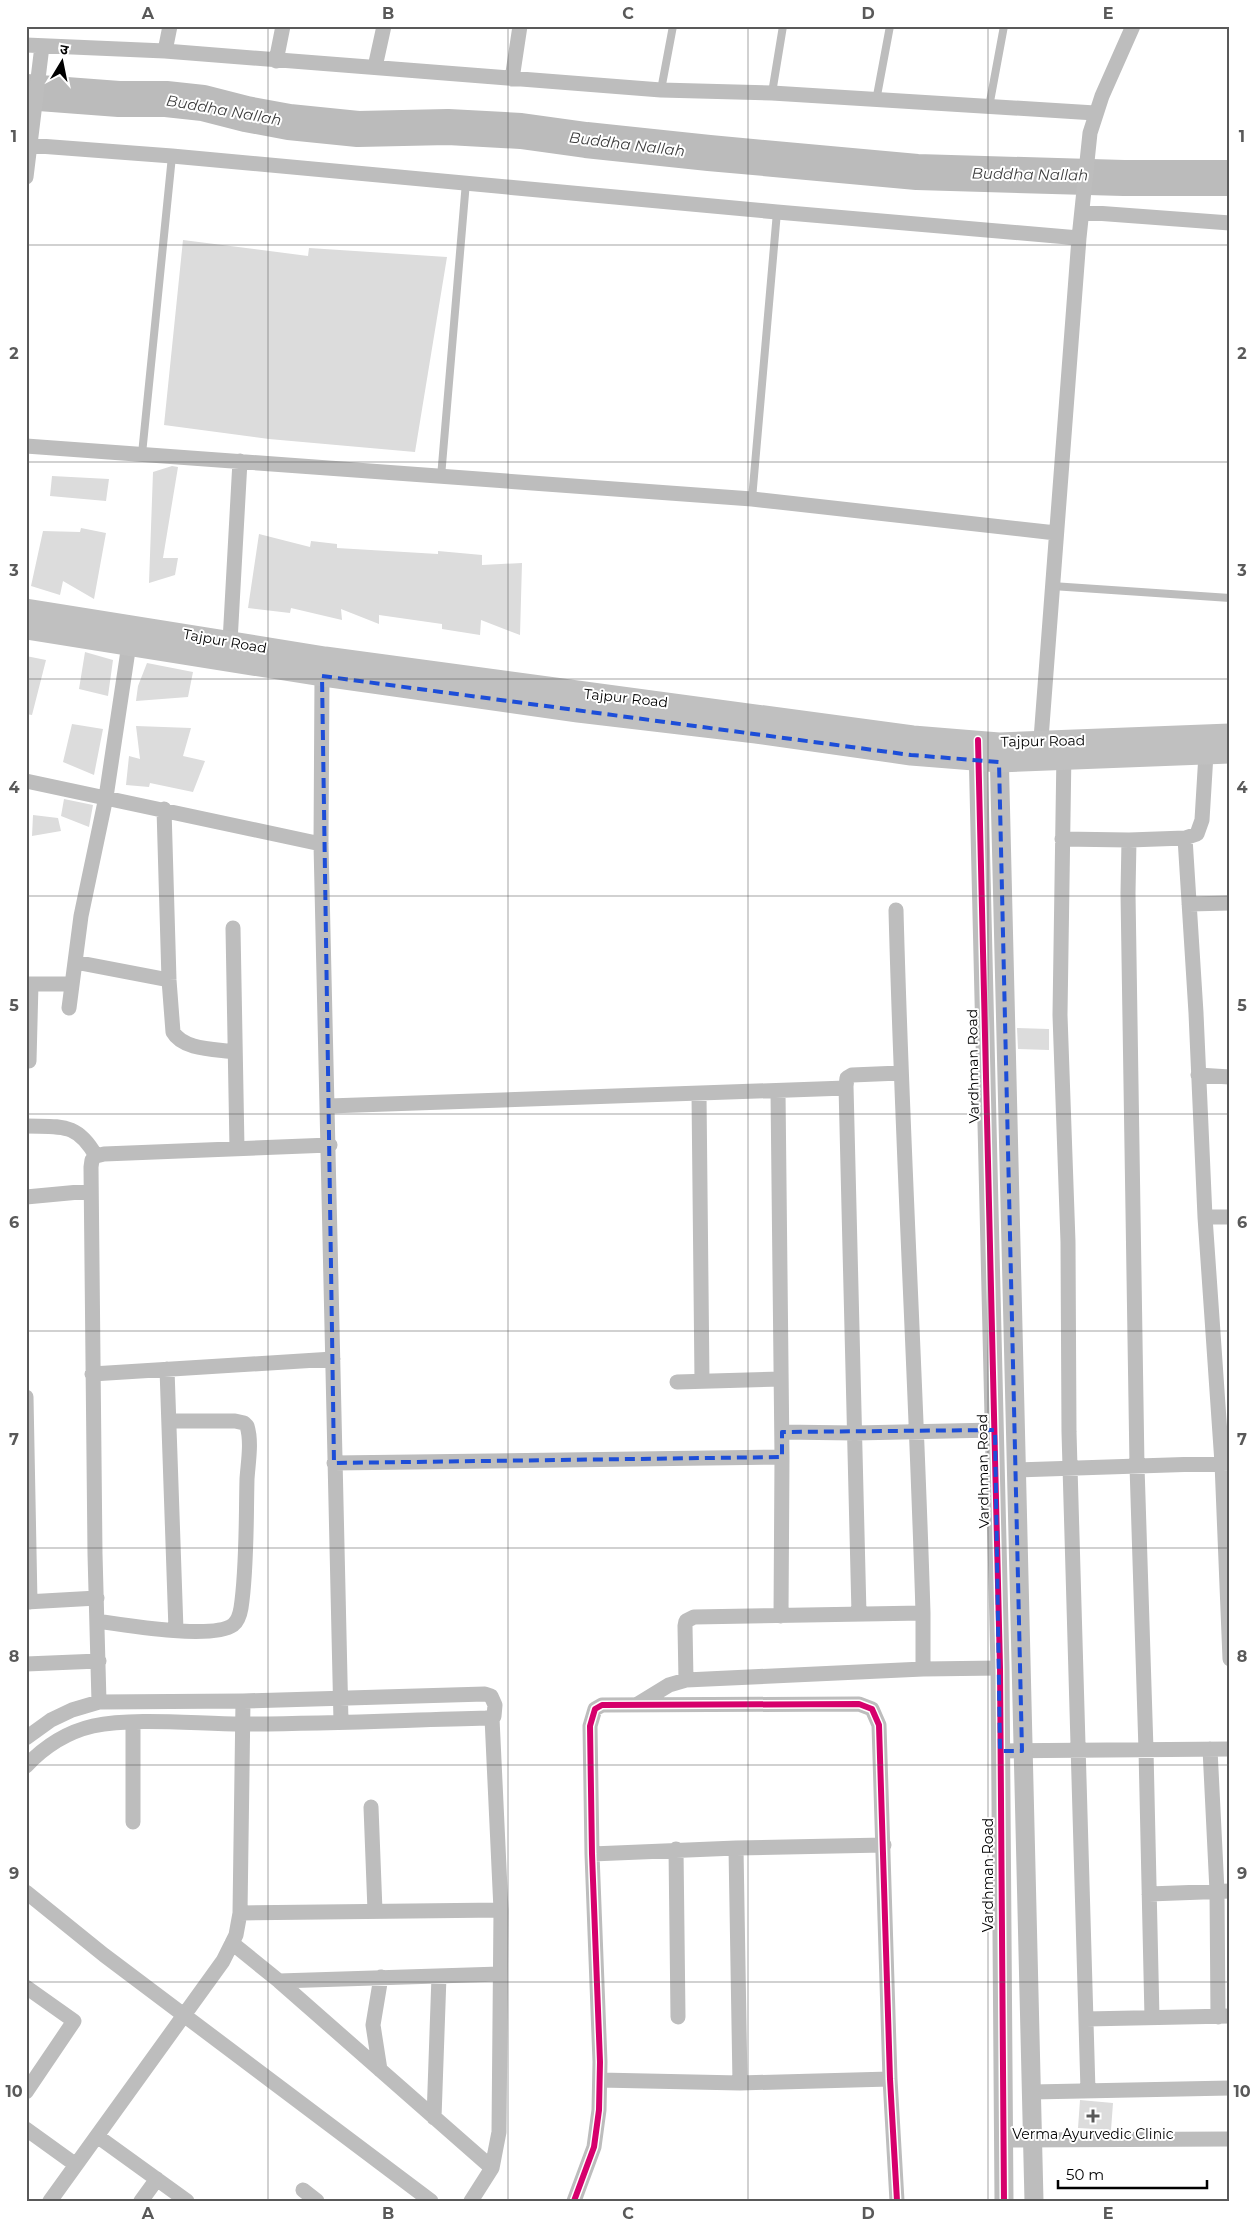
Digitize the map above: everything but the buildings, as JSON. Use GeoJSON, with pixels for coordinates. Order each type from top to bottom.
{"type":"FeatureCollection","features":[{"type":"Feature","properties":{"kind":"main road","name":"Tajpur Road"},"geometry":{"type":"LineString","coordinates":[[26,609],[324,657],[580,693],[758,714],[913,736],[978,750],[999,752],[1064,751],[1230,734]]}},
{"type":"Feature","properties":{"kind":"main road","name":"Tajpur Road"},"geometry":{"type":"LineString","coordinates":[[26,629],[322,676],[578,712],[756,733],[911,755],[978,750]]}},
{"type":"Feature","properties":{"kind":"main road","name":"Tajpur Road"},"geometry":{"type":"LineString","coordinates":[[1064,751],[1230,753]]}},
{"type":"Feature","properties":{"kind":"street"},"geometry":{"type":"LineString","coordinates":[[165,52],[170,26]]}},
{"type":"Feature","properties":{"kind":"street"},"geometry":{"type":"LineString","coordinates":[[276,61],[283,26]]}},
{"type":"Feature","properties":{"kind":"street"},"geometry":{"type":"LineString","coordinates":[[375,67],[384,26]]}},
{"type":"Feature","properties":{"kind":"street"},"geometry":{"type":"LineString","coordinates":[[512,79],[520,26]]}},
{"type":"Feature","properties":{"kind":"street"},"geometry":{"type":"LineString","coordinates":[[1040,752],[1079,238],[1090,133],[1095,113],[1133,26]]}},
{"type":"Feature","properties":{"kind":"street"},"geometry":{"type":"LineString","coordinates":[[26,177],[28,145],[33,129],[39,68],[34,46],[165,52],[661,90],[772,93],[876,101],[1095,113]]}},
{"type":"Feature","properties":{"kind":"street"},"geometry":{"type":"LineString","coordinates":[[28,145],[466,182],[776,212],[1079,238]]}},
{"type":"Feature","properties":{"kind":"street"},"geometry":{"type":"LineString","coordinates":[[1083,206],[1230,223]]}},
{"type":"Feature","properties":{"kind":"street"},"geometry":{"type":"LineString","coordinates":[[26,446],[752,499],[1056,533]]}},
{"type":"Feature","properties":{"kind":"street"},"geometry":{"type":"LineString","coordinates":[[230,642],[240,462]]}},
{"type":"Feature","properties":{"kind":"street"},"geometry":{"type":"LineString","coordinates":[[69,1008],[81,916],[106,797],[129,644]]}},
{"type":"Feature","properties":{"kind":"street"},"geometry":{"type":"LineString","coordinates":[[322,676],[322,844],[341,1722]]}},
{"type":"Feature","properties":{"kind":"street","name":"Vardhman Road"},"geometry":{"type":"LineString","coordinates":[[978,750],[1000,1668],[1002,2140],[1004,2201]]}},
{"type":"Feature","properties":{"kind":"street"},"geometry":{"type":"LineString","coordinates":[[1064,751],[1060,1015],[1068,1242],[1070,1467],[1088,2091]]}},
{"type":"Feature","properties":{"kind":"street"},"geometry":{"type":"LineString","coordinates":[[999,752],[1034,2201]]}},
{"type":"Feature","properties":{"kind":"street"},"geometry":{"type":"LineString","coordinates":[[1062,839],[1129,840],[1185,838],[1197,834],[1201,826],[1206,754]]}},
{"type":"Feature","properties":{"kind":"street"},"geometry":{"type":"LineString","coordinates":[[26,781],[322,844]]}},
{"type":"Feature","properties":{"kind":"street"},"geometry":{"type":"LineString","coordinates":[[164,809],[170,1016],[173,1032],[176,1038],[191,1045],[235,1052]]}},
{"type":"Feature","properties":{"kind":"street"},"geometry":{"type":"LineString","coordinates":[[1185,838],[1205,1217],[1226,1463],[1230,1659]]}},
{"type":"Feature","properties":{"kind":"street"},"geometry":{"type":"LineString","coordinates":[[1129,840],[1128,893],[1137,1466],[1152,2018]]}},
{"type":"Feature","properties":{"kind":"street"},"geometry":{"type":"LineString","coordinates":[[1189,904],[1230,903]]}},
{"type":"Feature","properties":{"kind":"street"},"geometry":{"type":"LineString","coordinates":[[896,910],[900,1073],[918,1432],[923,1669]]}},
{"type":"Feature","properties":{"kind":"street"},"geometry":{"type":"LineString","coordinates":[[233,928],[238,1148]]}},
{"type":"Feature","properties":{"kind":"street"},"geometry":{"type":"LineString","coordinates":[[75,962],[169,980]]}},
{"type":"Feature","properties":{"kind":"street"},"geometry":{"type":"LineString","coordinates":[[29,1062],[29,984],[72,984]]}},
{"type":"Feature","properties":{"kind":"street"},"geometry":{"type":"LineString","coordinates":[[859,1614],[846,1088],[848,1078],[852,1074],[900,1073]]}},
{"type":"Feature","properties":{"kind":"street"},"geometry":{"type":"LineString","coordinates":[[1198,1075],[1230,1077]]}},
{"type":"Feature","properties":{"kind":"street"},"geometry":{"type":"LineString","coordinates":[[329,1106],[846,1088]]}},
{"type":"Feature","properties":{"kind":"street"},"geometry":{"type":"LineString","coordinates":[[778,1091],[782,1432],[781,1616]]}},
{"type":"Feature","properties":{"kind":"street"},"geometry":{"type":"LineString","coordinates":[[699,1094],[702,1382]]}},
{"type":"Feature","properties":{"kind":"street"},"geometry":{"type":"LineString","coordinates":[[26,1126],[72,1130],[88,1141],[96,1156]]}},
{"type":"Feature","properties":{"kind":"street"},"geometry":{"type":"LineString","coordinates":[[99,1702],[92,1374],[90,1191],[92,1160],[96,1156],[104,1154],[330,1145]]}},
{"type":"Feature","properties":{"kind":"street"},"geometry":{"type":"LineString","coordinates":[[26,1197],[90,1191]]}},
{"type":"Feature","properties":{"kind":"street"},"geometry":{"type":"LineString","coordinates":[[1205,1217],[1230,1217]]}},
{"type":"Feature","properties":{"kind":"street"},"geometry":{"type":"LineString","coordinates":[[92,1374],[334,1359]]}},
{"type":"Feature","properties":{"kind":"street"},"geometry":{"type":"LineString","coordinates":[[167,1369],[176,1630]]}},
{"type":"Feature","properties":{"kind":"street"},"geometry":{"type":"LineString","coordinates":[[677,1382],[781,1379]]}},
{"type":"Feature","properties":{"kind":"street"},"geometry":{"type":"LineString","coordinates":[[26,1397],[28,1602],[97,1598]]}},
{"type":"Feature","properties":{"kind":"street"},"geometry":{"type":"LineString","coordinates":[[97,1621],[176,1630],[227,1628],[238,1619],[242,1598],[249,1432],[244,1423],[235,1421],[169,1421]]}},
{"type":"Feature","properties":{"kind":"street"},"geometry":{"type":"LineString","coordinates":[[782,1432],[855,1433],[995,1430]]}},
{"type":"Feature","properties":{"kind":"street"},"geometry":{"type":"LineString","coordinates":[[334,1463],[782,1457]]}},
{"type":"Feature","properties":{"kind":"street"},"geometry":{"type":"LineString","coordinates":[[1016,1470],[1226,1463]]}},
{"type":"Feature","properties":{"kind":"street"},"geometry":{"type":"LineString","coordinates":[[686,1680],[685,1626],[689,1618],[923,1613]]}},
{"type":"Feature","properties":{"kind":"street"},"geometry":{"type":"LineString","coordinates":[[26,1664],[98,1661]]}},
{"type":"Feature","properties":{"kind":"street"},"geometry":{"type":"LineString","coordinates":[[637,1705],[669,1685],[686,1680],[923,1669],[1000,1668]]}},
{"type":"Feature","properties":{"kind":"street"},"geometry":{"type":"LineString","coordinates":[[26,1738],[50,1720],[72,1710],[99,1702],[243,1701],[487,1694],[492,1698],[495,1705],[495,1714],[492,1718],[501,1910],[499,2132],[492,2168],[471,2201]]}},
{"type":"Feature","properties":{"kind":"street"},"geometry":{"type":"LineString","coordinates":[[50,2201],[223,1961],[232,1943],[240,1913],[243,1701]]}},
{"type":"Feature","properties":{"kind":"street"},"geometry":{"type":"LineString","coordinates":[[574,2201],[594,2147],[599,2110],[600,2080],[592,1854],[590,1726],[594,1709],[602,1705],[859,1704],[872,1709],[879,1725],[890,2079],[897,2201]]}},
{"type":"Feature","properties":{"kind":"street"},"geometry":{"type":"LineString","coordinates":[[26,1766],[52,1743],[75,1731],[95,1726],[133,1722],[243,1724],[492,1718]]}},
{"type":"Feature","properties":{"kind":"street"},"geometry":{"type":"LineString","coordinates":[[133,1722],[133,1822]]}},
{"type":"Feature","properties":{"kind":"street"},"geometry":{"type":"LineString","coordinates":[[1000,1751],[1230,1748]]}},
{"type":"Feature","properties":{"kind":"street"},"geometry":{"type":"LineString","coordinates":[[1086,2019],[1224,2016],[1223,1891],[1210,1749]]}},
{"type":"Feature","properties":{"kind":"street"},"geometry":{"type":"LineString","coordinates":[[370,1807],[375,1912]]}},
{"type":"Feature","properties":{"kind":"street"},"geometry":{"type":"LineString","coordinates":[[592,1854],[736,1848],[884,1845]]}},
{"type":"Feature","properties":{"kind":"street"},"geometry":{"type":"LineString","coordinates":[[736,1848],[740,2083]]}},
{"type":"Feature","properties":{"kind":"street"},"geometry":{"type":"LineString","coordinates":[[676,1850],[678,2017]]}},
{"type":"Feature","properties":{"kind":"street"},"geometry":{"type":"LineString","coordinates":[[1149,1894],[1223,1891]]}},
{"type":"Feature","properties":{"kind":"street"},"geometry":{"type":"LineString","coordinates":[[26,1892],[104,1955],[431,2201]]}},
{"type":"Feature","properties":{"kind":"street"},"geometry":{"type":"LineString","coordinates":[[240,1913],[501,1910]]}},
{"type":"Feature","properties":{"kind":"street"},"geometry":{"type":"LineString","coordinates":[[232,1943],[279,1981],[492,2168]]}},
{"type":"Feature","properties":{"kind":"street"},"geometry":{"type":"LineString","coordinates":[[279,1981],[500,1974]]}},
{"type":"Feature","properties":{"kind":"street"},"geometry":{"type":"LineString","coordinates":[[434,2118],[439,1976]]}},
{"type":"Feature","properties":{"kind":"street"},"geometry":{"type":"LineString","coordinates":[[380,2070],[374,2025],[381,1977]]}},
{"type":"Feature","properties":{"kind":"street"},"geometry":{"type":"LineString","coordinates":[[26,1987],[74,2021],[26,2092]]}},
{"type":"Feature","properties":{"kind":"street"},"geometry":{"type":"LineString","coordinates":[[600,2080],[740,2083],[890,2079]]}},
{"type":"Feature","properties":{"kind":"street"},"geometry":{"type":"LineString","coordinates":[[1032,2092],[1230,2088]]}},
{"type":"Feature","properties":{"kind":"street"},"geometry":{"type":"LineString","coordinates":[[26,2129],[76,2164]]}},
{"type":"Feature","properties":{"kind":"street"},"geometry":{"type":"LineString","coordinates":[[96,2136],[187,2201]]}},
{"type":"Feature","properties":{"kind":"street"},"geometry":{"type":"LineString","coordinates":[[1002,2140],[1032,2142],[1230,2139]]}},
{"type":"Feature","properties":{"kind":"street"},"geometry":{"type":"LineString","coordinates":[[141,2201],[157,2178]]}},
{"type":"Feature","properties":{"kind":"street"},"geometry":{"type":"LineString","coordinates":[[303,2190],[317,2201]]}},
{"type":"Feature","properties":{"kind":"lane"},"geometry":{"type":"LineString","coordinates":[[661,90],[672,26]]}},
{"type":"Feature","properties":{"kind":"lane"},"geometry":{"type":"LineString","coordinates":[[772,93],[783,26]]}},
{"type":"Feature","properties":{"kind":"lane"},"geometry":{"type":"LineString","coordinates":[[876,101],[890,26]]}},
{"type":"Feature","properties":{"kind":"lane"},"geometry":{"type":"LineString","coordinates":[[989,107],[1004,26]]}},
{"type":"Feature","properties":{"kind":"lane"},"geometry":{"type":"LineString","coordinates":[[142,454],[172,156]]}},
{"type":"Feature","properties":{"kind":"lane"},"geometry":{"type":"LineString","coordinates":[[441,477],[466,182]]}},
{"type":"Feature","properties":{"kind":"lane"},"geometry":{"type":"LineString","coordinates":[[752,499],[776,212]]}},
{"type":"Feature","properties":{"kind":"lane"},"geometry":{"type":"LineString","coordinates":[[1052,586],[1230,598]]}},
{"type":"Feature","properties":{"kind":"highlighted area"},"geometry":{"type":"Polygon","coordinates":[[[322,676],[911,755],[999,762],[1022,1751],[1000,1751],[995,1430],[782,1432],[782,1457],[334,1463],[322,676]]]}},
{"type":"Feature","properties":{"kind":"waterway","name":"Buddha Nallah"},"geometry":{"type":"LineString","coordinates":[[26,92],[119,99],[166,99],[203,103],[289,122],[358,129],[448,127],[521,131],[709,153],[917,172],[1124,178],[1230,178]]}},
{"type":"Feature","properties":{"kind":"cycle path"},"geometry":{"type":"LineString","coordinates":[[978,740],[1000,1668],[1004,2201]]}},
{"type":"Feature","properties":{"kind":"cycle path"},"geometry":{"type":"LineString","coordinates":[[574,2201],[594,2147],[599,2110],[600,2062],[592,1854],[590,1726],[595,1709],[602,1705],[859,1704],[872,1709],[879,1725],[890,2079],[897,2201]]}},
{"type":"Feature","properties":{"kind":"place","name":"Verma Ayurvedic Clinic"},"geometry":{"type":"Point","coordinates":[1093,2116]}}]}
